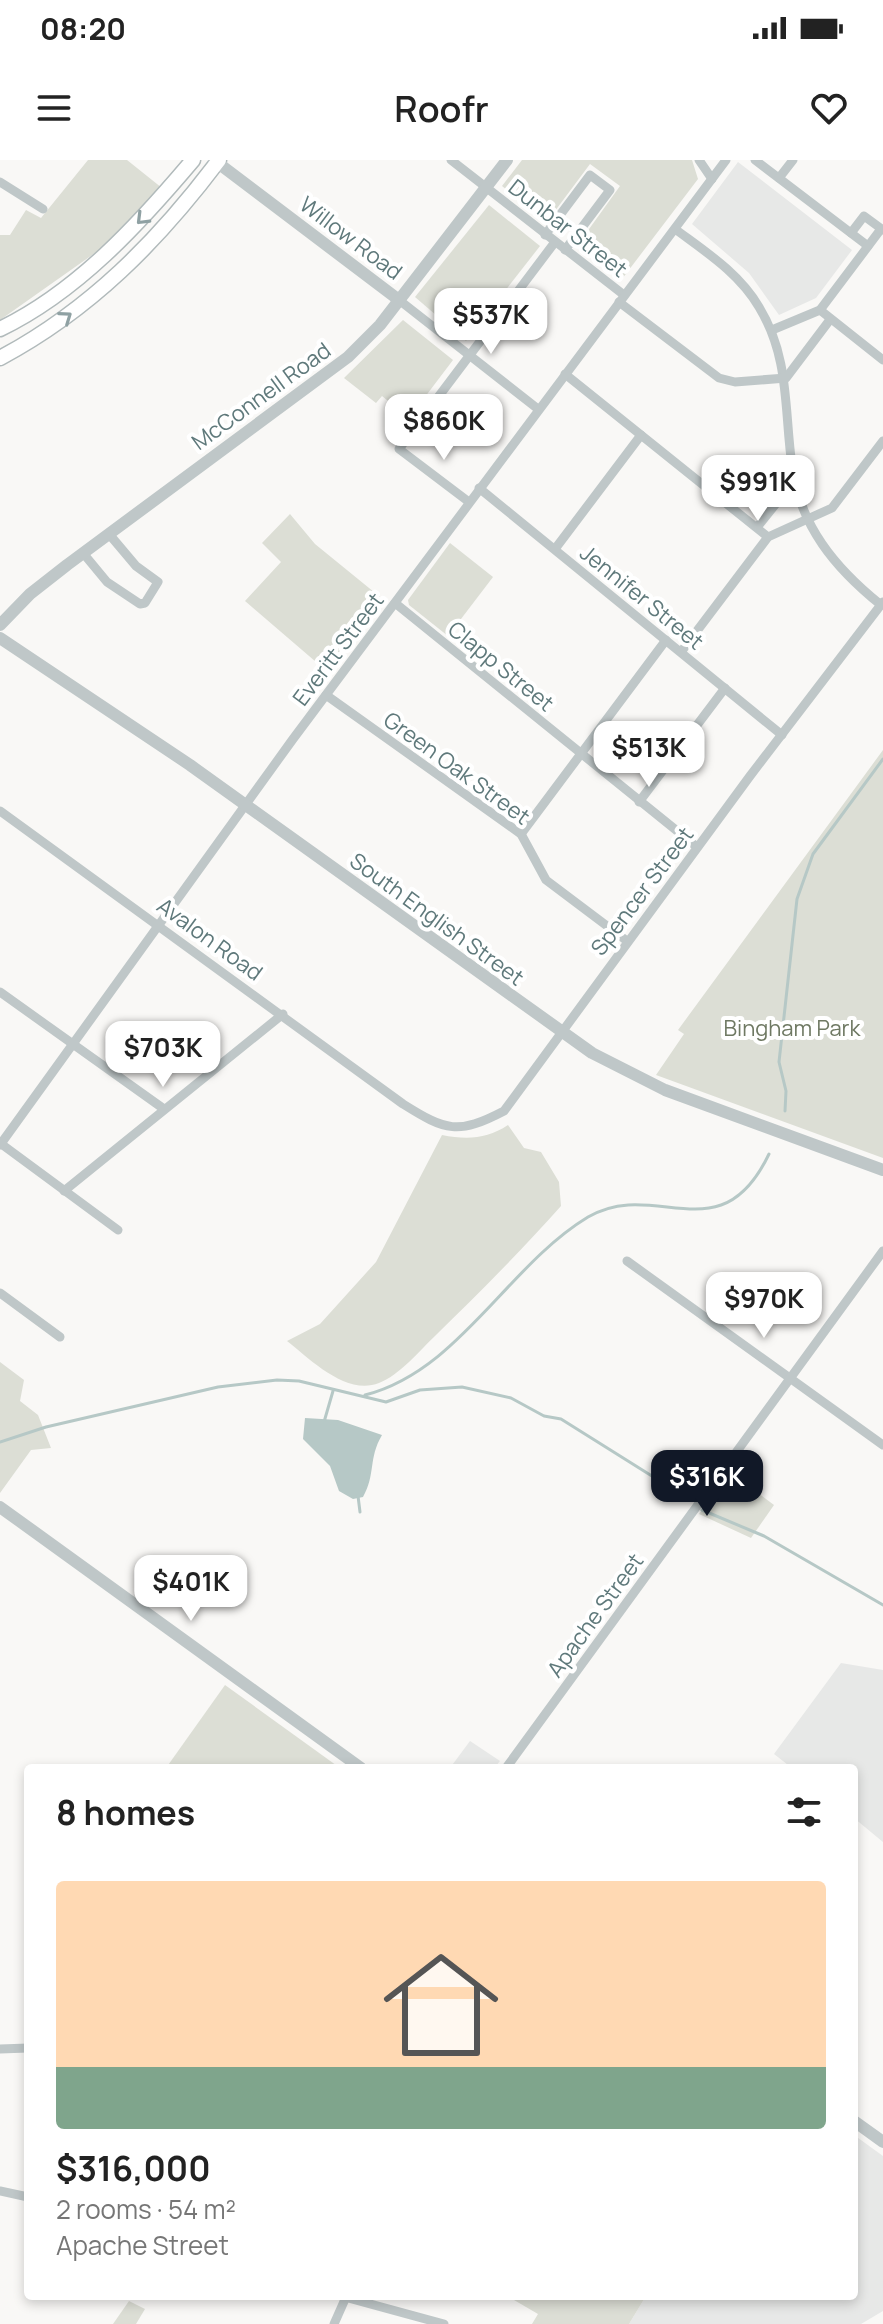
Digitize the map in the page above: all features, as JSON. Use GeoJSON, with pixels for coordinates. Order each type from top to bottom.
{"type":"FeatureCollection","features":[{"type":"Feature","properties":{"kind":"main road"},"geometry":{"type":"LineString","coordinates":[[0,329],[55,294],[118,242],[160,202],[193,160]]}},
{"type":"Feature","properties":{"kind":"main road"},"geometry":{"type":"LineString","coordinates":[[0,358],[66,318],[106,287],[171,221],[217,161]]}},
{"type":"Feature","properties":{"kind":"street","name":"Dunbar Street"},"geometry":{"type":"LineString","coordinates":[[451,160],[719,378],[735,382],[786,378]]}},
{"type":"Feature","properties":{"kind":"street","name":"McConnell Road"},"geometry":{"type":"LineString","coordinates":[[0,625],[30,594],[83,553],[348,357],[399,300],[507,160]]}},
{"type":"Feature","properties":{"kind":"street"},"geometry":{"type":"LineString","coordinates":[[699,160],[712,179]]}},
{"type":"Feature","properties":{"kind":"street","name":"Everitt Street"},"geometry":{"type":"LineString","coordinates":[[0,1144],[245,804],[726,160]]}},
{"type":"Feature","properties":{"kind":"street"},"geometry":{"type":"LineString","coordinates":[[755,160],[868,246]]}},
{"type":"Feature","properties":{"kind":"street"},"geometry":{"type":"LineString","coordinates":[[779,178],[793,160]]}},
{"type":"Feature","properties":{"kind":"street","name":"Willow Road"},"geometry":{"type":"LineString","coordinates":[[217,161],[538,409]]}},
{"type":"Feature","properties":{"kind":"street"},"geometry":{"type":"LineString","coordinates":[[545,235],[590,175],[610,190],[565,250]]}},
{"type":"Feature","properties":{"kind":"street"},"geometry":{"type":"LineString","coordinates":[[0,182],[43,209]]}},
{"type":"Feature","properties":{"kind":"street"},"geometry":{"type":"LineString","coordinates":[[772,330],[820,310],[882,229],[864,216],[851,233]]}},
{"type":"Feature","properties":{"kind":"street"},"geometry":{"type":"LineString","coordinates":[[675,229],[740,281],[772,330],[786,378],[795,480],[809,521],[822,546],[842,572],[880,610]]}},
{"type":"Feature","properties":{"kind":"street"},"geometry":{"type":"LineString","coordinates":[[469,502],[399,449],[555,242]]}},
{"type":"Feature","properties":{"kind":"street"},"geometry":{"type":"LineString","coordinates":[[820,310],[829,321],[883,360]]}},
{"type":"Feature","properties":{"kind":"street"},"geometry":{"type":"LineString","coordinates":[[786,378],[829,321]]}},
{"type":"Feature","properties":{"kind":"street"},"geometry":{"type":"LineString","coordinates":[[565,374],[768,537]]}},
{"type":"Feature","properties":{"kind":"street"},"geometry":{"type":"LineString","coordinates":[[555,549],[641,435]]}},
{"type":"Feature","properties":{"kind":"street"},"geometry":{"type":"LineString","coordinates":[[681,652],[768,537],[832,508],[883,441]]}},
{"type":"Feature","properties":{"kind":"street"},"geometry":{"type":"LineString","coordinates":[[758,526],[795,480]]}},
{"type":"Feature","properties":{"kind":"street","name":"Jennifer Street"},"geometry":{"type":"LineString","coordinates":[[479,488],[782,735]]}},
{"type":"Feature","properties":{"kind":"street"},"geometry":{"type":"LineString","coordinates":[[83,553],[107,582],[140,604],[145,603],[158,582],[136,566],[109,534]]}},
{"type":"Feature","properties":{"kind":"street","name":"Clapp Street"},"geometry":{"type":"LineString","coordinates":[[395,603],[697,847]]}},
{"type":"Feature","properties":{"kind":"street","name":"Spencer Street"},"geometry":{"type":"LineString","coordinates":[[397,1099],[435,1124],[471,1128],[504,1111],[697,847],[880,610]]}},
{"type":"Feature","properties":{"kind":"street","name":"South English Street"},"geometry":{"type":"LineString","coordinates":[[0,638],[245,804],[560,1031],[612,1065],[655,1086],[883,1170]]}},
{"type":"Feature","properties":{"kind":"street"},"geometry":{"type":"LineString","coordinates":[[521,834],[666,640]]}},
{"type":"Feature","properties":{"kind":"street"},"geometry":{"type":"LineString","coordinates":[[639,802],[725,688]]}},
{"type":"Feature","properties":{"kind":"street","name":"Green Oak Street"},"geometry":{"type":"LineString","coordinates":[[326,695],[521,834],[546,880],[627,941]]}},
{"type":"Feature","properties":{"kind":"street","name":"Avalon Road"},"geometry":{"type":"LineString","coordinates":[[0,811],[397,1099]]}},
{"type":"Feature","properties":{"kind":"street"},"geometry":{"type":"LineString","coordinates":[[0,992],[164,1109]]}},
{"type":"Feature","properties":{"kind":"street"},"geometry":{"type":"LineString","coordinates":[[64,1191],[283,1014]]}},
{"type":"Feature","properties":{"kind":"street"},"geometry":{"type":"LineString","coordinates":[[0,1144],[118,1230]]}},
{"type":"Feature","properties":{"kind":"street","name":"Apache Street"},"geometry":{"type":"LineString","coordinates":[[509,1764],[883,1251]]}},
{"type":"Feature","properties":{"kind":"street"},"geometry":{"type":"LineString","coordinates":[[627,1261],[883,1445]]}},
{"type":"Feature","properties":{"kind":"street"},"geometry":{"type":"LineString","coordinates":[[0,1293],[60,1337]]}},
{"type":"Feature","properties":{"kind":"street"},"geometry":{"type":"LineString","coordinates":[[0,1507],[355,1764]]}},
{"type":"Feature","properties":{"kind":"street"},"geometry":{"type":"LineString","coordinates":[[0,2049],[24,2048]]}},
{"type":"Feature","properties":{"kind":"street"},"geometry":{"type":"LineString","coordinates":[[858,2124],[883,2142]]}},
{"type":"Feature","properties":{"kind":"street"},"geometry":{"type":"LineString","coordinates":[[0,2191],[24,2196]]}},
{"type":"Feature","properties":{"kind":"street"},"geometry":{"type":"LineString","coordinates":[[334,2324],[343,2300]]}},
{"type":"Feature","properties":{"kind":"street"},"geometry":{"type":"LineString","coordinates":[[355,2300],[444,2324]]}},
{"type":"Feature","properties":{"kind":"shaded area"},"geometry":{"type":"Polygon","coordinates":[[[738,162],[852,250],[816,298],[779,315],[749,273],[692,224],[738,162]]]}},
{"type":"Feature","properties":{"kind":"shaded area"},"geometry":{"type":"Polygon","coordinates":[[[305,1418],[338,1420],[382,1435],[363,1497],[353,1499],[339,1491],[330,1466],[303,1439],[305,1418]]]}},
{"type":"Feature","properties":{"kind":"shaded area"},"geometry":{"type":"Polygon","coordinates":[[[841,1663],[883,1670],[883,1842],[858,1821],[858,1764],[787,1764],[774,1754],[841,1663]]]}},
{"type":"Feature","properties":{"kind":"shaded area"},"geometry":{"type":"Polygon","coordinates":[[[470,1741],[500,1761],[497,1764],[453,1764],[470,1741]]]}},
{"type":"Feature","properties":{"kind":"shaded area"},"geometry":{"type":"Polygon","coordinates":[[[858,2138],[883,2156],[883,2311],[861,2324],[629,2324],[644,2300],[858,2300],[858,2138]]]}},
{"type":"Feature","properties":{"kind":"green space"},"geometry":{"type":"Polygon","coordinates":[[[88,160],[127,160],[162,188],[102,248],[0,320],[0,235],[10,235],[26,210],[41,218],[88,160]]]}},
{"type":"Feature","properties":{"kind":"green space"},"geometry":{"type":"Polygon","coordinates":[[[522,160],[692,160],[698,179],[622,279],[579,247],[620,186],[590,164],[549,219],[543,219],[502,186],[522,160]]]}},
{"type":"Feature","properties":{"kind":"green space"},"geometry":{"type":"Polygon","coordinates":[[[489,205],[540,246],[466,341],[415,297],[489,205]]]}},
{"type":"Feature","properties":{"kind":"green space"},"geometry":{"type":"Polygon","coordinates":[[[403,320],[453,360],[409,418],[382,396],[376,403],[344,378],[403,320]]]}},
{"type":"Feature","properties":{"kind":"green space"},"geometry":{"type":"Polygon","coordinates":[[[290,514],[315,544],[385,601],[330,674],[245,601],[281,562],[262,543],[290,514]]]}},
{"type":"Feature","properties":{"kind":"green space"},"geometry":{"type":"Polygon","coordinates":[[[450,543],[493,577],[448,636],[409,605],[408,600],[450,543]]]}},
{"type":"Feature","properties":{"kind":"green space","name":"Bingham Park"},"geometry":{"type":"Polygon","coordinates":[[[883,750],[883,1158],[656,1075],[684,1034],[678,1030],[883,750]]]}},
{"type":"Feature","properties":{"kind":"green space"},"geometry":{"type":"Polygon","coordinates":[[[508,1125],[524,1148],[541,1152],[559,1182],[561,1206],[409,1362],[379,1383],[367,1386],[354,1384],[329,1374],[287,1341],[320,1324],[376,1262],[442,1135],[476,1137],[508,1125]]]}},
{"type":"Feature","properties":{"kind":"green space"},"geometry":{"type":"Polygon","coordinates":[[[0,1362],[24,1380],[20,1401],[38,1415],[51,1448],[31,1450],[0,1493],[0,1362]]]}},
{"type":"Feature","properties":{"kind":"green space"},"geometry":{"type":"Polygon","coordinates":[[[730,1472],[774,1505],[751,1538],[699,1514],[730,1472]]]}},
{"type":"Feature","properties":{"kind":"green space"},"geometry":{"type":"Polygon","coordinates":[[[225,1685],[334,1764],[169,1764],[225,1685]]]}},
{"type":"Feature","properties":{"kind":"green space"},"geometry":{"type":"Polygon","coordinates":[[[514,2300],[644,2300],[629,2324],[532,2324],[538,2314],[514,2300]]]}},
{"type":"Feature","properties":{"kind":"green space"},"geometry":{"type":"Polygon","coordinates":[[[129,2301],[145,2309],[136,2324],[113,2324],[129,2301]]]}},
{"type":"Feature","properties":{"kind":"waterway"},"geometry":{"type":"LineString","coordinates":[[785,1111],[786,1091],[779,1062],[797,899],[813,854],[883,759]]}},
{"type":"Feature","properties":{"kind":"waterway"},"geometry":{"type":"LineString","coordinates":[[365,1395],[398,1382],[428,1364],[456,1341],[532,1262],[588,1217],[613,1207],[708,1208],[730,1201],[750,1184],[769,1154]]}},
{"type":"Feature","properties":{"kind":"waterway"},"geometry":{"type":"LineString","coordinates":[[0,1442],[46,1427],[218,1387],[277,1380],[299,1381],[386,1402],[420,1390],[462,1387],[511,1398],[544,1416],[561,1419],[679,1493]]}},
{"type":"Feature","properties":{"kind":"waterway"},"geometry":{"type":"LineString","coordinates":[[324,1422],[333,1391]]}},
{"type":"Feature","properties":{"kind":"waterway"},"geometry":{"type":"LineString","coordinates":[[358,1496],[360,1512]]}},
{"type":"Feature","properties":{"kind":"waterway"},"geometry":{"type":"LineString","coordinates":[[702,1510],[764,1536],[883,1605]]}}]}
